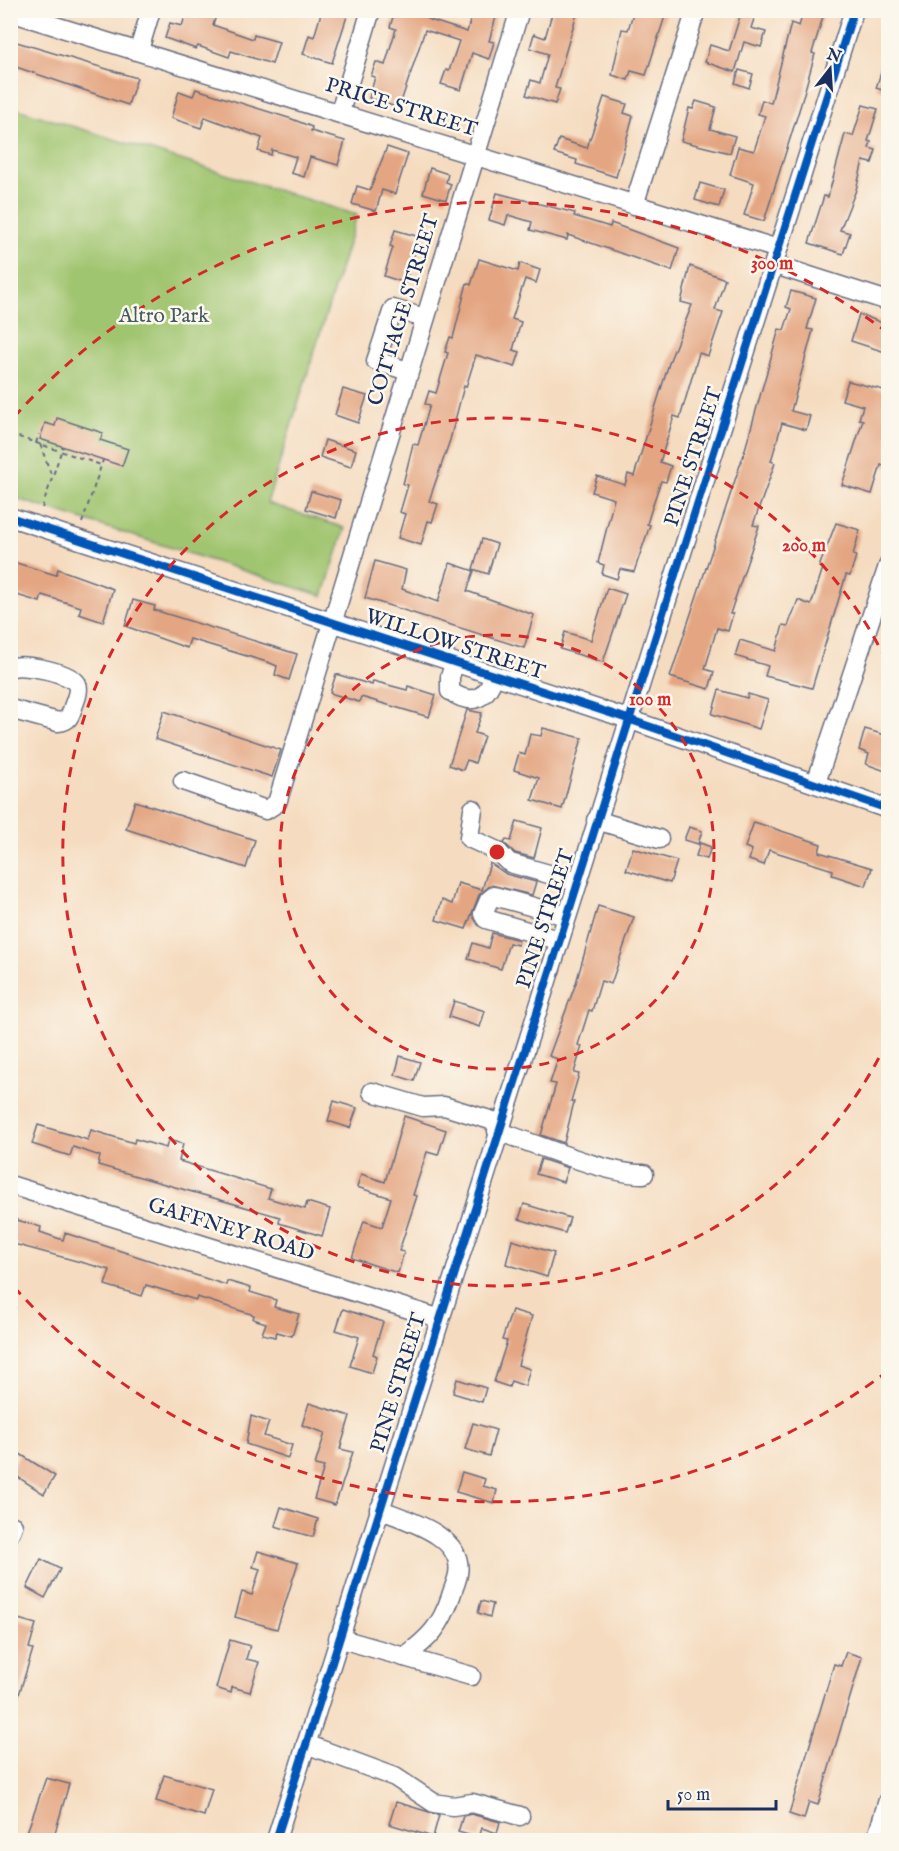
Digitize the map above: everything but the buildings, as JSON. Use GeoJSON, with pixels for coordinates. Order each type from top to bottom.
{"type":"FeatureCollection","features":[{"type":"Feature","properties":{"kind":"street"},"geometry":{"type":"LineString","coordinates":[[140,50],[152,10]]}},
{"type":"Feature","properties":{"kind":"street"},"geometry":{"type":"LineString","coordinates":[[340,112],[371,10]]}},
{"type":"Feature","properties":{"kind":"street","name":"COTTAGE STREET"},"geometry":{"type":"LineString","coordinates":[[183,782],[266,810],[277,803],[520,10]]}},
{"type":"Feature","properties":{"kind":"street"},"geometry":{"type":"LineString","coordinates":[[634,206],[696,10]]}},
{"type":"Feature","properties":{"kind":"street","name":"PINE STREET"},"geometry":{"type":"LineString","coordinates":[[276,1840],[438,1318],[854,10]]}},
{"type":"Feature","properties":{"kind":"street","name":"PRICE STREET"},"geometry":{"type":"LineString","coordinates":[[10,12],[340,112],[634,206],[777,257],[888,301]]}},
{"type":"Feature","properties":{"kind":"street"},"geometry":{"type":"LineString","coordinates":[[408,371],[376,361],[393,309],[425,318]]}},
{"type":"Feature","properties":{"kind":"street","name":"WILLOW STREET"},"geometry":{"type":"LineString","coordinates":[[10,518],[628,720],[888,808]]}},
{"type":"Feature","properties":{"kind":"street"},"geometry":{"type":"LineString","coordinates":[[816,783],[888,566]]}},
{"type":"Feature","properties":{"kind":"street"},"geometry":{"type":"LineString","coordinates":[[10,668],[23,664],[70,677],[77,683],[78,692],[70,717],[65,721],[58,722],[10,709]]}},
{"type":"Feature","properties":{"kind":"street"},"geometry":{"type":"LineString","coordinates":[[454,664],[450,676],[450,691],[474,701],[490,690],[494,676]]}},
{"type":"Feature","properties":{"kind":"street"},"geometry":{"type":"LineString","coordinates":[[473,809],[469,838],[495,850],[510,863],[577,882]]}},
{"type":"Feature","properties":{"kind":"street"},"geometry":{"type":"LineString","coordinates":[[596,820],[659,839]]}},
{"type":"Feature","properties":{"kind":"street"},"geometry":{"type":"LineString","coordinates":[[558,940],[486,919],[483,914],[489,900],[494,896],[566,916]]}},
{"type":"Feature","properties":{"kind":"street"},"geometry":{"type":"LineString","coordinates":[[372,1092],[423,1107],[444,1106],[596,1164],[634,1174],[644,1174]]}},
{"type":"Feature","properties":{"kind":"street","name":"GAFFNEY ROAD"},"geometry":{"type":"LineString","coordinates":[[10,1185],[438,1318]]}},
{"type":"Feature","properties":{"kind":"street"},"geometry":{"type":"LineString","coordinates":[[379,1509],[426,1528],[442,1539],[456,1555],[459,1572],[442,1621],[424,1642],[404,1657]]}},
{"type":"Feature","properties":{"kind":"street"},"geometry":{"type":"LineString","coordinates":[[10,1525],[13,1526],[10,1533]]}},
{"type":"Feature","properties":{"kind":"street"},"geometry":{"type":"LineString","coordinates":[[338,1638],[471,1676]]}},
{"type":"Feature","properties":{"kind":"street"},"geometry":{"type":"LineString","coordinates":[[306,1744],[394,1777],[434,1803],[453,1806],[472,1803],[520,1816]]}},
{"type":"Feature","properties":{"kind":"street"},"geometry":{"type":"LineString","coordinates":[[876,1840],[888,1800]]}},
{"type":"Feature","properties":{"kind":"path"},"geometry":{"type":"LineString","coordinates":[[10,434],[101,465]]}},
{"type":"Feature","properties":{"kind":"path"},"geometry":{"type":"LineString","coordinates":[[36,443],[39,434]]}},
{"type":"Feature","properties":{"kind":"path"},"geometry":{"type":"LineString","coordinates":[[40,444],[52,477]]}},
{"type":"Feature","properties":{"kind":"path"},"geometry":{"type":"LineString","coordinates":[[42,508],[63,447]]}},
{"type":"Feature","properties":{"kind":"path"},"geometry":{"type":"LineString","coordinates":[[80,527],[103,460]]}},
{"type":"Feature","properties":{"kind":"green space","name":"Altro Park"},"geometry":{"type":"Polygon","coordinates":[[[11,107],[357,215],[267,503],[345,528],[323,596],[11,497],[11,107]]]}},
{"type":"Feature","properties":{"kind":"cycle path"},"geometry":{"type":"LineString","coordinates":[[276,1840],[854,10]]}},
{"type":"Feature","properties":{"kind":"cycle path"},"geometry":{"type":"LineString","coordinates":[[10,517],[628,719],[888,809]]}}]}
